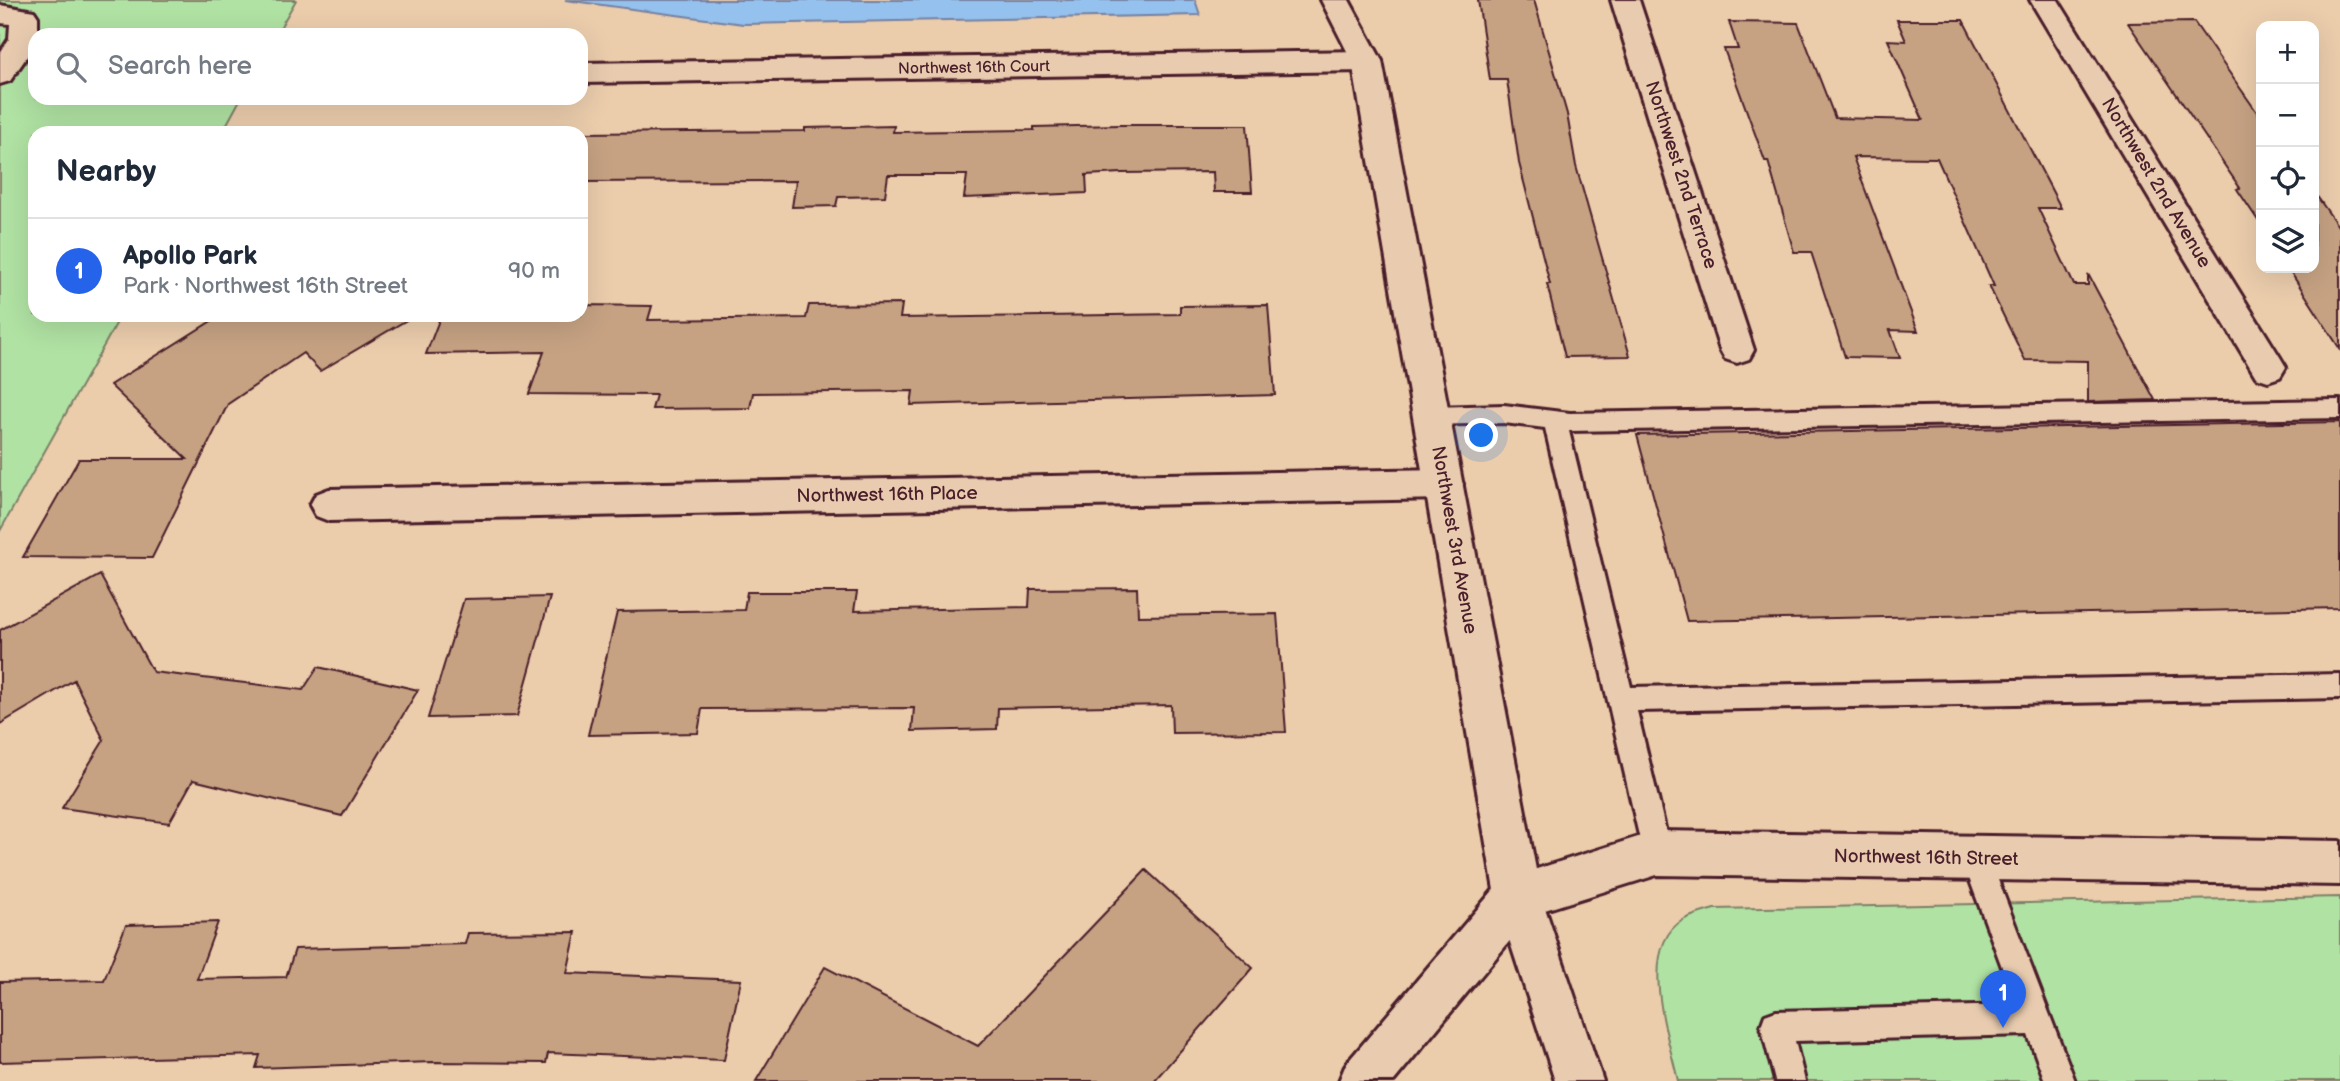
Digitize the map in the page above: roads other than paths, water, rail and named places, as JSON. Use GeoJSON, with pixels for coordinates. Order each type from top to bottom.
{"type":"FeatureCollection","features":[{"type":"Feature","properties":{"kind":"street","name":"Northwest 3rd Avenue"},"geometry":{"type":"LineString","coordinates":[[1335,0],[1367,61],[1518,896],[1579,1081]]}},
{"type":"Feature","properties":{"kind":"street","name":"Northwest 2nd Terrace"},"geometry":{"type":"LineString","coordinates":[[1625,0],[1737,350]]}},
{"type":"Feature","properties":{"kind":"street","name":"Northwest 2nd Avenue"},"geometry":{"type":"LineString","coordinates":[[2044,0],[2268,367]]}},
{"type":"Feature","properties":{"kind":"street"},"geometry":{"type":"LineString","coordinates":[[0,74],[23,40],[12,16]]}},
{"type":"Feature","properties":{"kind":"street","name":"Northwest 16th Court"},"geometry":{"type":"LineString","coordinates":[[588,73],[1367,61]]}},
{"type":"Feature","properties":{"kind":"street","name":"Northwest 16th Place"},"geometry":{"type":"LineString","coordinates":[[329,505],[1444,484]]}},
{"type":"Feature","properties":{"kind":"street","name":"Northwest 16th Street"},"geometry":{"type":"LineString","coordinates":[[1518,896],[1657,853],[2340,863]]}},
{"type":"Feature","properties":{"kind":"street"},"geometry":{"type":"LineString","coordinates":[[1363,1081],[1518,896]]}},
{"type":"Feature","properties":{"kind":"lane"},"geometry":{"type":"LineString","coordinates":[[1432,416],[1504,414],[1555,422],[2340,409]]}},
{"type":"Feature","properties":{"kind":"lane"},"geometry":{"type":"LineString","coordinates":[[1555,422],[1657,853]]}},
{"type":"Feature","properties":{"kind":"lane"},"geometry":{"type":"LineString","coordinates":[[1621,699],[2340,686]]}},
{"type":"Feature","properties":{"kind":"lane"},"geometry":{"type":"LineString","coordinates":[[1976,859],[2060,1081]]}},
{"type":"Feature","properties":{"kind":"lane"},"geometry":{"type":"LineString","coordinates":[[1790,1081],[1776,1026],[2037,1020]]}},
{"type":"Feature","properties":{"kind":"water"},"geometry":{"type":"Polygon","coordinates":[[[565,0],[1195,0],[1200,15],[743,24],[565,0]]]}},
{"type":"Feature","properties":{"kind":"place","name":"Apollo Park"},"geometry":{"type":"Point","coordinates":[2003,1028]}}]}
